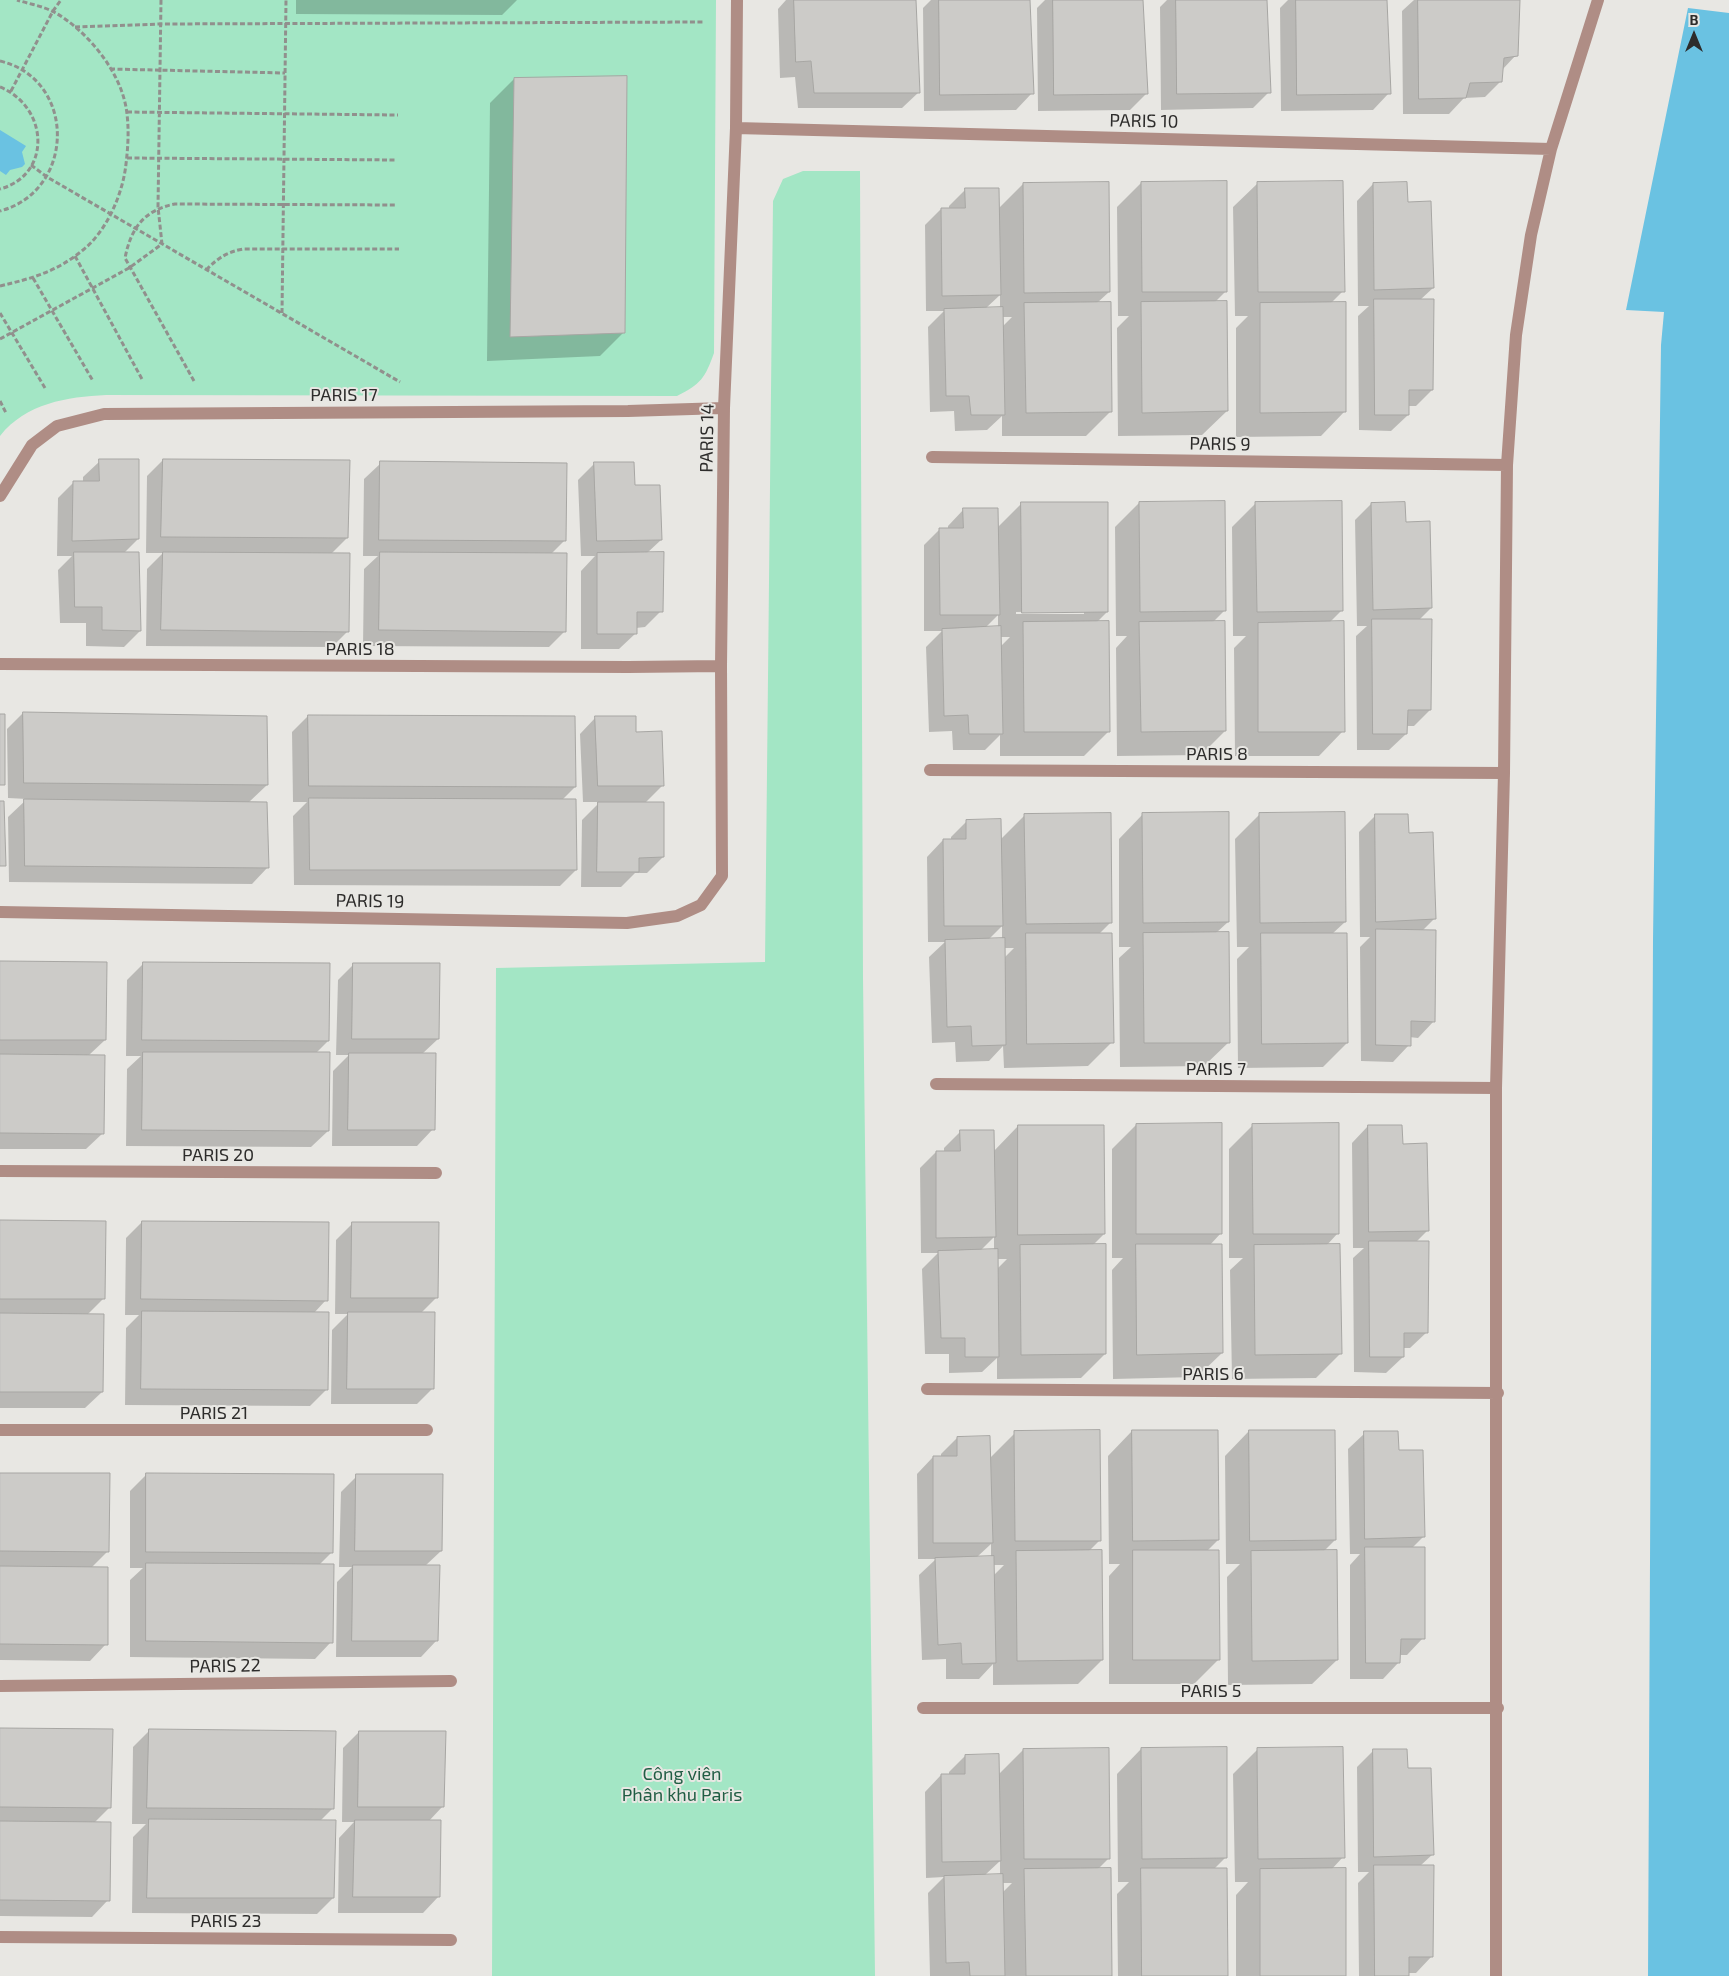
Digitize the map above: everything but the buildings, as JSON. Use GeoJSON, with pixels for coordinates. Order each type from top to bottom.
{"type":"FeatureCollection","features":[{"type":"Feature","properties":{"kind":"lane","name":"PARIS 14"},"geometry":{"type":"LineString","coordinates":[[722,876],[721,666],[724,408],[736,128],[737,0]]}},
{"type":"Feature","properties":{"kind":"lane"},"geometry":{"type":"LineString","coordinates":[[1496,1976],[1498,1393],[1496,1088],[1504,774],[1507,465],[1516,335],[1531,235],[1551,149],[1598,0]]}},
{"type":"Feature","properties":{"kind":"lane","name":"PARIS 10"},"geometry":{"type":"LineString","coordinates":[[736,128],[1551,149]]}},
{"type":"Feature","properties":{"kind":"lane","name":"PARIS 17"},"geometry":{"type":"LineString","coordinates":[[0,496],[32,445],[57,426],[104,414],[618,411],[724,408]]}},
{"type":"Feature","properties":{"kind":"lane","name":"PARIS 9"},"geometry":{"type":"LineString","coordinates":[[932,458],[1507,465]]}},
{"type":"Feature","properties":{"kind":"lane","name":"PARIS 18"},"geometry":{"type":"LineString","coordinates":[[0,664],[628,668],[721,666]]}},
{"type":"Feature","properties":{"kind":"lane","name":"PARIS 8"},"geometry":{"type":"LineString","coordinates":[[930,770],[1504,774]]}},
{"type":"Feature","properties":{"kind":"lane","name":"PARIS 19"},"geometry":{"type":"LineString","coordinates":[[0,912],[627,923],[677,916],[701,905],[722,876]]}},
{"type":"Feature","properties":{"kind":"lane","name":"PARIS 7"},"geometry":{"type":"LineString","coordinates":[[936,1084],[1496,1088]]}},
{"type":"Feature","properties":{"kind":"lane","name":"PARIS 20"},"geometry":{"type":"LineString","coordinates":[[0,1171],[436,1173]]}},
{"type":"Feature","properties":{"kind":"lane","name":"PARIS 6"},"geometry":{"type":"LineString","coordinates":[[927,1389],[1498,1393]]}},
{"type":"Feature","properties":{"kind":"lane","name":"PARIS 21"},"geometry":{"type":"LineString","coordinates":[[0,1430],[427,1430]]}},
{"type":"Feature","properties":{"kind":"lane","name":"PARIS 22"},"geometry":{"type":"LineString","coordinates":[[0,1686],[451,1681]]}},
{"type":"Feature","properties":{"kind":"lane","name":"PARIS 5"},"geometry":{"type":"LineString","coordinates":[[923,1708],[1498,1708]]}},
{"type":"Feature","properties":{"kind":"lane","name":"PARIS 23"},"geometry":{"type":"LineString","coordinates":[[0,1937],[451,1940]]}},
{"type":"Feature","properties":{"kind":"path"},"geometry":{"type":"LineString","coordinates":[[0,286],[45,275],[84,249],[111,215],[124,183],[127,158],[127,112],[118,82],[110,69],[91,43],[75,27],[53,11],[17,0]]}},
{"type":"Feature","properties":{"kind":"path"},"geometry":{"type":"LineString","coordinates":[[11,91],[53,11],[61,0]]}},
{"type":"Feature","properties":{"kind":"path"},"geometry":{"type":"LineString","coordinates":[[161,0],[158,207],[162,244]]}},
{"type":"Feature","properties":{"kind":"path"},"geometry":{"type":"LineString","coordinates":[[282,314],[286,0]]}},
{"type":"Feature","properties":{"kind":"path"},"geometry":{"type":"LineString","coordinates":[[75,27],[161,24],[286,26],[704,22]]}},
{"type":"Feature","properties":{"kind":"path"},"geometry":{"type":"LineString","coordinates":[[0,61],[23,70],[37,83],[52,104],[58,128],[57,154],[47,177],[32,195],[11,208],[0,211]]}},
{"type":"Feature","properties":{"kind":"path"},"geometry":{"type":"LineString","coordinates":[[110,69],[285,72]]}},
{"type":"Feature","properties":{"kind":"path"},"geometry":{"type":"LineString","coordinates":[[0,87],[11,91],[25,102],[34,116],[38,132],[37,149],[31,165],[20,178],[0,189]]}},
{"type":"Feature","properties":{"kind":"path"},"geometry":{"type":"LineString","coordinates":[[127,112],[160,114],[398,115]]}},
{"type":"Feature","properties":{"kind":"path"},"geometry":{"type":"LineString","coordinates":[[127,158],[397,160]]}},
{"type":"Feature","properties":{"kind":"path"},"geometry":{"type":"LineString","coordinates":[[31,165],[47,177],[111,215],[400,382]]}},
{"type":"Feature","properties":{"kind":"path"},"geometry":{"type":"LineString","coordinates":[[194,381],[125,258],[128,242],[135,229],[158,207],[175,204],[396,205]]}},
{"type":"Feature","properties":{"kind":"path"},"geometry":{"type":"LineString","coordinates":[[0,338],[129,268],[162,244]]}},
{"type":"Feature","properties":{"kind":"path"},"geometry":{"type":"LineString","coordinates":[[206,270],[230,251],[399,249]]}},
{"type":"Feature","properties":{"kind":"path"},"geometry":{"type":"LineString","coordinates":[[75,256],[142,381]]}},
{"type":"Feature","properties":{"kind":"path"},"geometry":{"type":"LineString","coordinates":[[33,278],[93,381]]}},
{"type":"Feature","properties":{"kind":"path"},"geometry":{"type":"LineString","coordinates":[[0,312],[45,388]]}},
{"type":"Feature","properties":{"kind":"path"},"geometry":{"type":"LineString","coordinates":[[0,401],[6,413]]}},
{"type":"Feature","properties":{"kind":"green space"},"geometry":{"type":"Polygon","coordinates":[[[0,0],[716,0],[714,353],[708,369],[697,384],[677,396],[91,396],[62,400],[35,409],[10,425],[0,436],[0,0]]]}},
{"type":"Feature","properties":{"kind":"green space","name":"Công viên Phân khu Paris"},"geometry":{"type":"Polygon","coordinates":[[[803,171],[860,171],[863,978],[875,1976],[492,1976],[496,968],[765,962],[773,201],[783,179],[803,171]]]}},
{"type":"Feature","properties":{"kind":"water"},"geometry":{"type":"Polygon","coordinates":[[[1688,8],[1729,13],[1729,1976],[1648,1976],[1653,940],[1661,345],[1664,312],[1626,310],[1688,8]]]}},
{"type":"Feature","properties":{"kind":"water"},"geometry":{"type":"Polygon","coordinates":[[[0,130],[26,146],[22,152],[25,164],[22,167],[10,170],[6,175],[0,171],[0,130]]]}}]}
